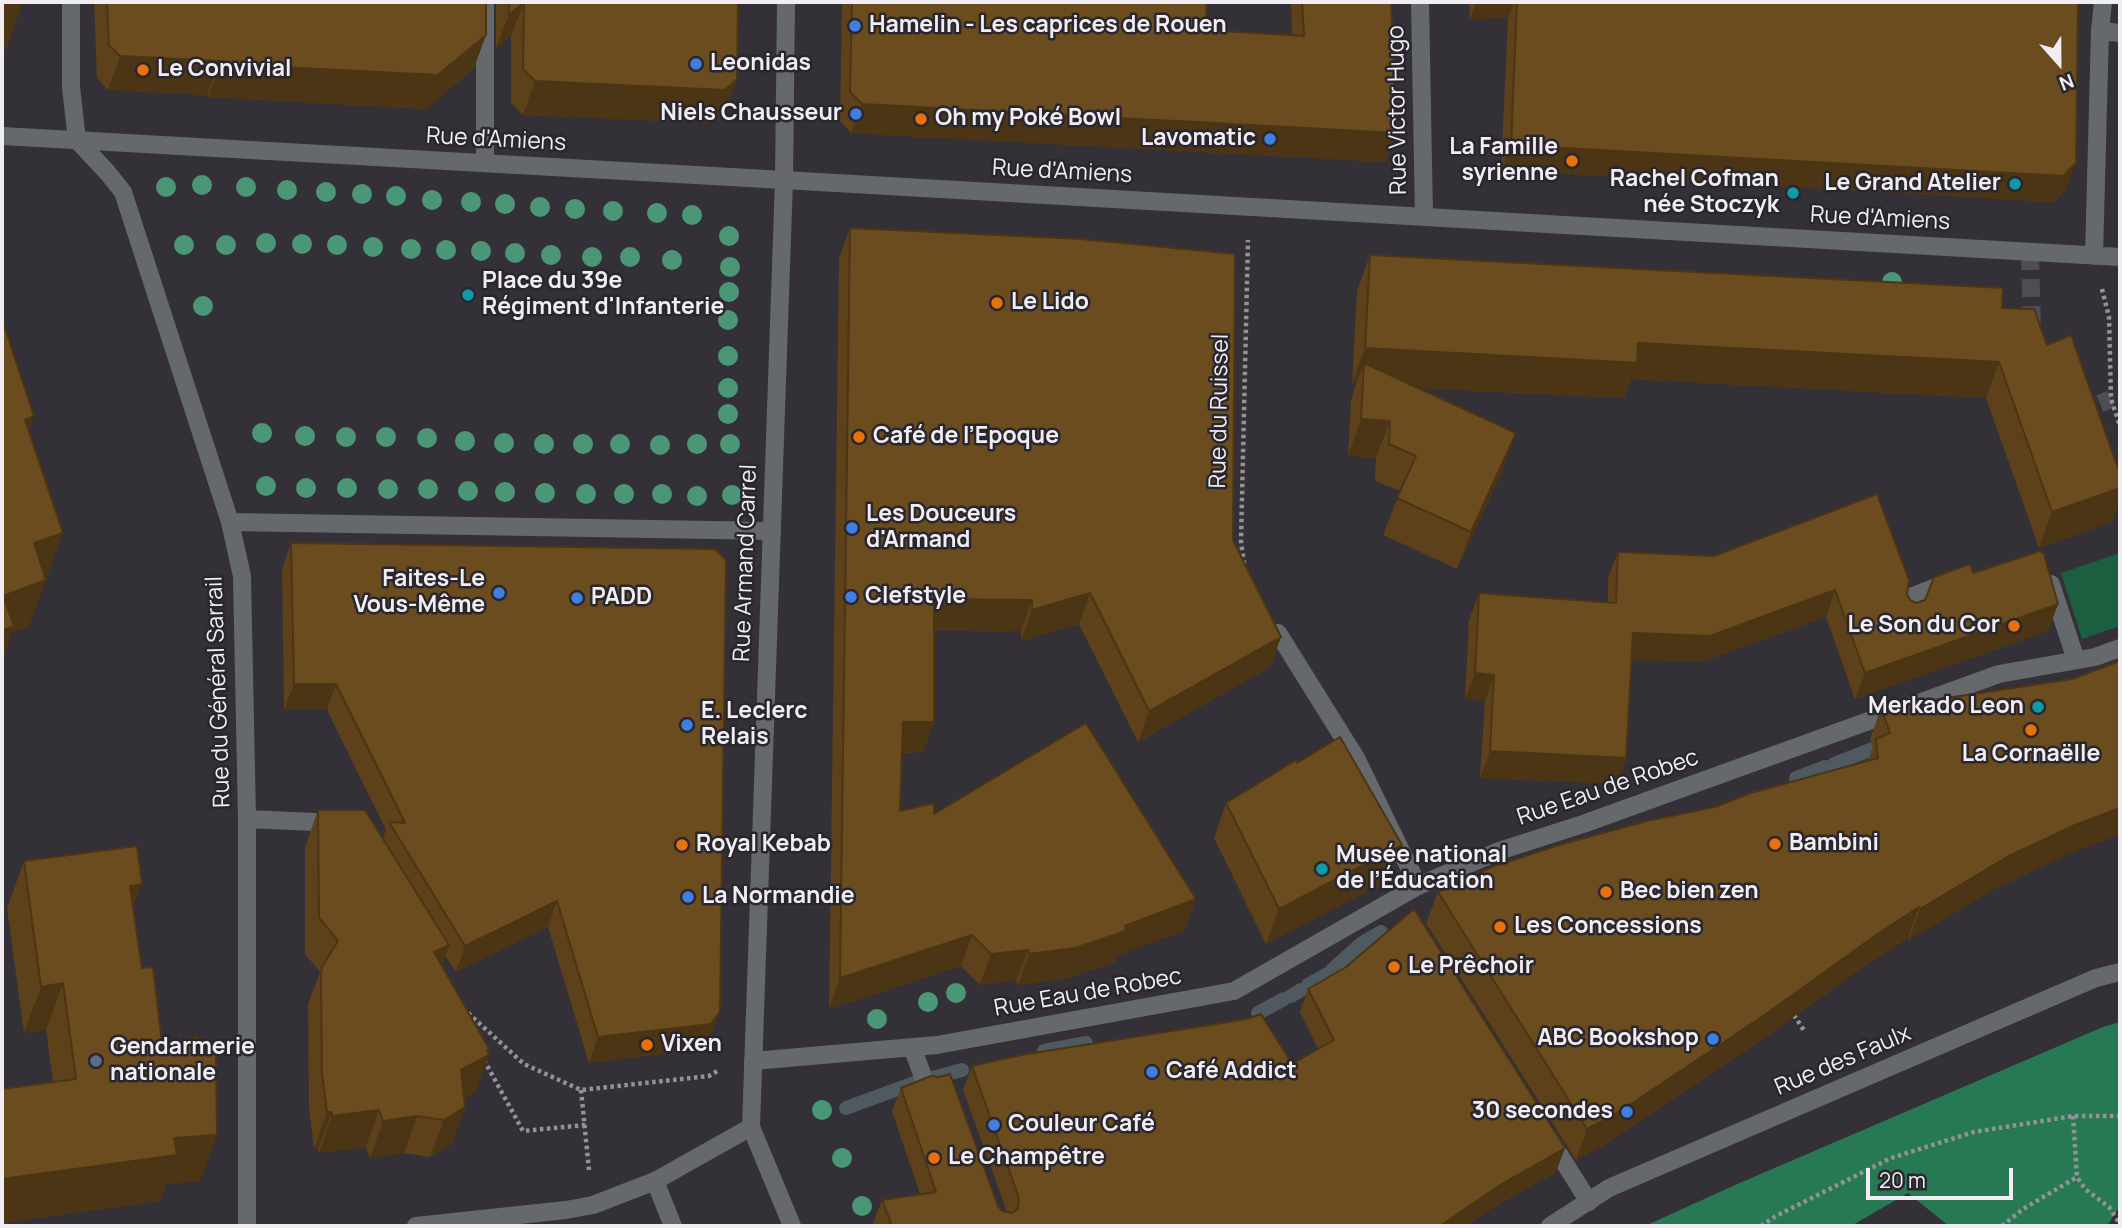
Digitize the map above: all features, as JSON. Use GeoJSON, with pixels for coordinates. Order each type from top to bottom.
{"type":"FeatureCollection","features":[{"type":"Feature","properties":{"kind":"street"},"geometry":{"type":"LineString","coordinates":[[71,2],[71,87],[78,140],[122,192],[230,522],[772,531]]}},
{"type":"Feature","properties":{"kind":"street"},"geometry":{"type":"LineString","coordinates":[[485,2],[485,163]]}},
{"type":"Feature","properties":{"kind":"street","name":"Rue Armand Carrel"},"geometry":{"type":"LineString","coordinates":[[751,1127],[784,180],[786,2]]}},
{"type":"Feature","properties":{"kind":"street","name":"Rue Victor Hugo"},"geometry":{"type":"LineString","coordinates":[[1420,2],[1424,217]]}},
{"type":"Feature","properties":{"kind":"street"},"geometry":{"type":"LineString","coordinates":[[2094,256],[2103,2]]}},
{"type":"Feature","properties":{"kind":"street"},"geometry":{"type":"LineString","coordinates":[[2100,32],[2120,33]]}},
{"type":"Feature","properties":{"kind":"street","name":"Rue d'Amiens"},"geometry":{"type":"LineString","coordinates":[[2,136],[2120,257]]}},
{"type":"Feature","properties":{"kind":"street","name":"Rue du Général Sarrail"},"geometry":{"type":"LineString","coordinates":[[230,522],[242,576],[247,819],[247,1226]]}},
{"type":"Feature","properties":{"kind":"street"},"geometry":{"type":"LineString","coordinates":[[2041,572],[2049,579],[2076,660]]}},
{"type":"Feature","properties":{"kind":"street"},"geometry":{"type":"LineString","coordinates":[[1908,618],[1913,596],[1960,578],[1968,580]]}},
{"type":"Feature","properties":{"kind":"street"},"geometry":{"type":"LineString","coordinates":[[1278,633],[1356,758],[1418,887]]}},
{"type":"Feature","properties":{"kind":"street","name":"Rue Eau de Robec"},"geometry":{"type":"LineString","coordinates":[[753,1061],[937,1045],[1234,991],[1401,904],[1418,887],[1499,851],[1583,824],[1999,674],[2095,657],[2120,648]]}},
{"type":"Feature","properties":{"kind":"street","name":"Rue du Général Sarrail"},"geometry":{"type":"LineString","coordinates":[[247,819],[351,824]]}},
{"type":"Feature","properties":{"kind":"street","name":"Rue des Faulx"},"geometry":{"type":"LineString","coordinates":[[1550,1226],[1609,1188],[2096,978],[2120,972]]}},
{"type":"Feature","properties":{"kind":"street"},"geometry":{"type":"LineString","coordinates":[[912,1047],[928,1090],[944,1085],[951,1090]]}},
{"type":"Feature","properties":{"kind":"street"},"geometry":{"type":"LineString","coordinates":[[1537,1119],[1588,1202]]}},
{"type":"Feature","properties":{"kind":"street"},"geometry":{"type":"LineString","coordinates":[[416,1226],[593,1205],[655,1181],[751,1127],[792,1226]]}},
{"type":"Feature","properties":{"kind":"street"},"geometry":{"type":"LineString","coordinates":[[655,1181],[673,1226]]}},
{"type":"Feature","properties":{"kind":"path","name":"Rue du Ruissel"},"geometry":{"type":"LineString","coordinates":[[1245,576],[1241,541],[1249,206]]}},
{"type":"Feature","properties":{"kind":"path"},"geometry":{"type":"LineString","coordinates":[[2094,256],[2109,317],[2111,399],[2120,426]]}},
{"type":"Feature","properties":{"kind":"path"},"geometry":{"type":"LineString","coordinates":[[471,1023],[468,1013],[524,1064],[581,1090],[709,1076],[727,1064],[753,1061]]}},
{"type":"Feature","properties":{"kind":"path"},"geometry":{"type":"LineString","coordinates":[[1794,1015],[1805,1032]]}},
{"type":"Feature","properties":{"kind":"path"},"geometry":{"type":"LineString","coordinates":[[481,1055],[523,1131],[585,1125]]}},
{"type":"Feature","properties":{"kind":"path"},"geometry":{"type":"LineString","coordinates":[[581,1090],[593,1205]]}},
{"type":"Feature","properties":{"kind":"path"},"geometry":{"type":"LineString","coordinates":[[1760,1226],[1891,1158],[1974,1132],[2073,1116],[2120,1115]]}},
{"type":"Feature","properties":{"kind":"path"},"geometry":{"type":"LineString","coordinates":[[2073,1116],[2077,1177],[2085,1189],[2109,1207],[2120,1224]]}},
{"type":"Feature","properties":{"kind":"path"},"geometry":{"type":"LineString","coordinates":[[2003,1226],[2023,1209],[2077,1177]]}},
{"type":"Feature","properties":{"kind":"green space"},"geometry":{"type":"Polygon","coordinates":[[[2120,553],[2120,626],[2082,639],[2061,573],[2120,553]]]}},
{"type":"Feature","properties":{"kind":"green space"},"geometry":{"type":"Polygon","coordinates":[[[2120,1022],[2120,1206],[2107,1226],[1949,1226],[1908,1193],[1851,1226],[1645,1226],[1735,1185],[2120,1022]]]}},
{"type":"Feature","properties":{"kind":"building"},"geometry":{"type":"Polygon","coordinates":[[[107,2],[486,2],[486,35],[438,75],[120,56],[109,45],[107,2]]]}},
{"type":"Feature","properties":{"kind":"building"},"geometry":{"type":"Polygon","coordinates":[[[509,2],[524,2],[509,15],[509,2]]]}},
{"type":"Feature","properties":{"kind":"building"},"geometry":{"type":"Polygon","coordinates":[[[524,2],[738,2],[737,79],[725,90],[535,81],[523,69],[524,2]]]}},
{"type":"Feature","properties":{"kind":"building"},"geometry":{"type":"Polygon","coordinates":[[[852,2],[1207,2],[1205,30],[1304,36],[1302,2],[1391,2],[1397,133],[862,104],[850,92],[852,2]]]}},
{"type":"Feature","properties":{"kind":"building"},"geometry":{"type":"Polygon","coordinates":[[[1517,2],[2078,2],[2076,163],[2063,176],[1511,145],[1517,2]]]}},
{"type":"Feature","properties":{"kind":"building"},"geometry":{"type":"Polygon","coordinates":[[[850,228],[1081,239],[1235,254],[1233,540],[1281,637],[1149,711],[1090,593],[1032,610],[1032,600],[934,599],[934,722],[903,722],[900,811],[934,803],[934,814],[1086,723],[1196,899],[1125,926],[1126,931],[1075,948],[1029,954],[1028,950],[991,954],[972,935],[840,978],[850,228]]]}},
{"type":"Feature","properties":{"kind":"building"},"geometry":{"type":"Polygon","coordinates":[[[1370,255],[2003,288],[2002,308],[2034,309],[2047,345],[2071,335],[2120,474],[2120,488],[2052,512],[1999,362],[1638,343],[1637,363],[1365,348],[1370,255]]]}},
{"type":"Feature","properties":{"kind":"building"},"geometry":{"type":"Polygon","coordinates":[[[2,319],[34,416],[25,420],[63,533],[34,543],[46,580],[3,596],[14,626],[2,631],[2,319]]]}},
{"type":"Feature","properties":{"kind":"building"},"geometry":{"type":"Polygon","coordinates":[[[1364,363],[1516,433],[1471,532],[1397,498],[1416,456],[1389,444],[1390,421],[1361,419],[1364,363]]]}},
{"type":"Feature","properties":{"kind":"building"},"geometry":{"type":"Polygon","coordinates":[[[1877,494],[1909,580],[1907,594],[1910,600],[1916,603],[1925,600],[1934,577],[1970,564],[1973,573],[2040,551],[2044,554],[2058,604],[1865,673],[1835,590],[1710,636],[1633,633],[1626,758],[1490,751],[1494,675],[1475,673],[1479,593],[1616,603],[1618,552],[1714,556],[1877,494]]]}},
{"type":"Feature","properties":{"kind":"building"},"geometry":{"type":"Polygon","coordinates":[[[291,543],[715,549],[726,560],[720,1011],[711,1024],[598,1037],[557,901],[465,946],[389,822],[405,823],[336,684],[294,684],[291,543]]]}},
{"type":"Feature","properties":{"kind":"building"},"geometry":{"type":"Polygon","coordinates":[[[2120,661],[2120,808],[2075,825],[2007,857],[1920,909],[1919,907],[1766,1014],[1619,1112],[1587,1129],[1438,892],[1492,867],[1559,845],[1647,821],[1715,807],[1751,793],[1878,758],[1876,739],[1890,733],[1881,708],[2072,679],[2120,661]]]}},
{"type":"Feature","properties":{"kind":"building"},"geometry":{"type":"Polygon","coordinates":[[[1340,737],[1402,845],[1279,909],[1226,803],[1296,760],[1297,763],[1340,737]]]}},
{"type":"Feature","properties":{"kind":"building"},"geometry":{"type":"Polygon","coordinates":[[[318,810],[365,810],[449,945],[434,952],[489,1049],[489,1055],[461,1070],[465,1107],[444,1120],[417,1116],[383,1121],[379,1110],[332,1116],[332,1112],[327,1112],[322,1073],[321,974],[322,967],[338,941],[319,917],[318,810]]]}},
{"type":"Feature","properties":{"kind":"building"},"geometry":{"type":"Polygon","coordinates":[[[137,846],[142,884],[130,886],[142,968],[153,967],[162,1043],[198,1037],[216,1052],[217,1135],[174,1138],[177,1155],[2,1179],[2,1089],[76,1079],[63,983],[41,987],[24,861],[137,846]]]}},
{"type":"Feature","properties":{"kind":"building"},"geometry":{"type":"Polygon","coordinates":[[[1414,909],[1565,1148],[1500,1185],[1440,1226],[892,1226],[882,1200],[936,1192],[901,1088],[931,1076],[950,1074],[998,1206],[1002,1211],[1012,1213],[1018,1209],[1019,1198],[972,1066],[1021,1055],[1247,1019],[1261,1014],[1292,1064],[1334,1040],[1308,989],[1346,967],[1414,909]]]}},
{"type":"Feature","properties":{"kind":"waterway"},"geometry":{"type":"LineString","coordinates":[[1834,764],[1888,743]]}},
{"type":"Feature","properties":{"kind":"waterway"},"geometry":{"type":"LineString","coordinates":[[1796,778],[1825,767]]}},
{"type":"Feature","properties":{"kind":"waterway"},"geometry":{"type":"LineString","coordinates":[[1332,970],[1362,943],[1381,932]]}},
{"type":"Feature","properties":{"kind":"waterway"},"geometry":{"type":"LineString","coordinates":[[1308,985],[1328,974]]}},
{"type":"Feature","properties":{"kind":"waterway"},"geometry":{"type":"LineString","coordinates":[[1291,996],[1301,990]]}},
{"type":"Feature","properties":{"kind":"waterway"},"geometry":{"type":"LineString","coordinates":[[1258,1013],[1284,999]]}},
{"type":"Feature","properties":{"kind":"waterway"},"geometry":{"type":"LineString","coordinates":[[1044,1051],[1086,1043]]}},
{"type":"Feature","properties":{"kind":"waterway"},"geometry":{"type":"LineString","coordinates":[[929,1079],[962,1070]]}},
{"type":"Feature","properties":{"kind":"waterway"},"geometry":{"type":"LineString","coordinates":[[846,1108],[917,1082]]}},
{"type":"Feature","properties":{"kind":"tunnel"},"geometry":{"type":"LineString","coordinates":[[2030,252],[2032,333]]}},
{"type":"Feature","properties":{"kind":"tunnel"},"geometry":{"type":"LineString","coordinates":[[2075,414],[2111,399]]}},
{"type":"Feature","properties":{"kind":"place","name":"Hamelin - Les caprices de Rouen"},"geometry":{"type":"Point","coordinates":[855,26]}},
{"type":"Feature","properties":{"kind":"place","name":"Leonidas"},"geometry":{"type":"Point","coordinates":[696,64]}},
{"type":"Feature","properties":{"kind":"place","name":"Le Convivial"},"geometry":{"type":"Point","coordinates":[143,70]}},
{"type":"Feature","properties":{"kind":"place","name":"Niels Chausseur"},"geometry":{"type":"Point","coordinates":[856,114]}},
{"type":"Feature","properties":{"kind":"place","name":"Oh my Poké Bowl"},"geometry":{"type":"Point","coordinates":[921,119]}},
{"type":"Feature","properties":{"kind":"place","name":"Lavomatic"},"geometry":{"type":"Point","coordinates":[1270,139]}},
{"type":"Feature","properties":{"kind":"place","name":"La Famille syrienne"},"geometry":{"type":"Point","coordinates":[1572,161]}},
{"type":"Feature","properties":{"kind":"place","name":"Le Grand Atelier"},"geometry":{"type":"Point","coordinates":[2015,184]}},
{"type":"Feature","properties":{"kind":"place","name":"Rachel Cofman née Stoczyk"},"geometry":{"type":"Point","coordinates":[1793,193]}},
{"type":"Feature","properties":{"kind":"place","name":"Place du 39e Régiment d'Infanterie"},"geometry":{"type":"Point","coordinates":[468,295]}},
{"type":"Feature","properties":{"kind":"place","name":"Le Lido"},"geometry":{"type":"Point","coordinates":[997,303]}},
{"type":"Feature","properties":{"kind":"place","name":"Café de l’Epoque"},"geometry":{"type":"Point","coordinates":[859,437]}},
{"type":"Feature","properties":{"kind":"place","name":"Les Douceurs d'Armand"},"geometry":{"type":"Point","coordinates":[852,528]}},
{"type":"Feature","properties":{"kind":"place","name":"Faites-Le Vous-Même"},"geometry":{"type":"Point","coordinates":[499,593]}},
{"type":"Feature","properties":{"kind":"place","name":"Clefstyle"},"geometry":{"type":"Point","coordinates":[851,597]}},
{"type":"Feature","properties":{"kind":"place","name":"PADD"},"geometry":{"type":"Point","coordinates":[577,598]}},
{"type":"Feature","properties":{"kind":"place","name":"Le Son du Cor"},"geometry":{"type":"Point","coordinates":[2014,626]}},
{"type":"Feature","properties":{"kind":"place","name":"Merkado Leon"},"geometry":{"type":"Point","coordinates":[2038,707]}},
{"type":"Feature","properties":{"kind":"place","name":"E. Leclerc Relais"},"geometry":{"type":"Point","coordinates":[687,725]}},
{"type":"Feature","properties":{"kind":"place","name":"La Cornaëlle"},"geometry":{"type":"Point","coordinates":[2031,730]}},
{"type":"Feature","properties":{"kind":"place","name":"Bambini"},"geometry":{"type":"Point","coordinates":[1775,844]}},
{"type":"Feature","properties":{"kind":"place","name":"Royal Kebab"},"geometry":{"type":"Point","coordinates":[682,845]}},
{"type":"Feature","properties":{"kind":"place","name":"Musée national de l’Éducation"},"geometry":{"type":"Point","coordinates":[1322,869]}},
{"type":"Feature","properties":{"kind":"place","name":"Bec bien zen"},"geometry":{"type":"Point","coordinates":[1606,892]}},
{"type":"Feature","properties":{"kind":"place","name":"La Normandie"},"geometry":{"type":"Point","coordinates":[688,897]}},
{"type":"Feature","properties":{"kind":"place","name":"Les Concessions"},"geometry":{"type":"Point","coordinates":[1500,927]}},
{"type":"Feature","properties":{"kind":"place","name":"Le Prêchoir"},"geometry":{"type":"Point","coordinates":[1394,967]}},
{"type":"Feature","properties":{"kind":"place","name":"ABC Bookshop"},"geometry":{"type":"Point","coordinates":[1713,1039]}},
{"type":"Feature","properties":{"kind":"place","name":"Vixen"},"geometry":{"type":"Point","coordinates":[647,1045]}},
{"type":"Feature","properties":{"kind":"place","name":"Gendarmerie nationale"},"geometry":{"type":"Point","coordinates":[96,1061]}},
{"type":"Feature","properties":{"kind":"place","name":"Café Addict"},"geometry":{"type":"Point","coordinates":[1152,1072]}},
{"type":"Feature","properties":{"kind":"place","name":"30 secondes"},"geometry":{"type":"Point","coordinates":[1627,1112]}},
{"type":"Feature","properties":{"kind":"place","name":"Couleur Café"},"geometry":{"type":"Point","coordinates":[994,1125]}},
{"type":"Feature","properties":{"kind":"place","name":"Le Champêtre"},"geometry":{"type":"Point","coordinates":[934,1158]}}]}
